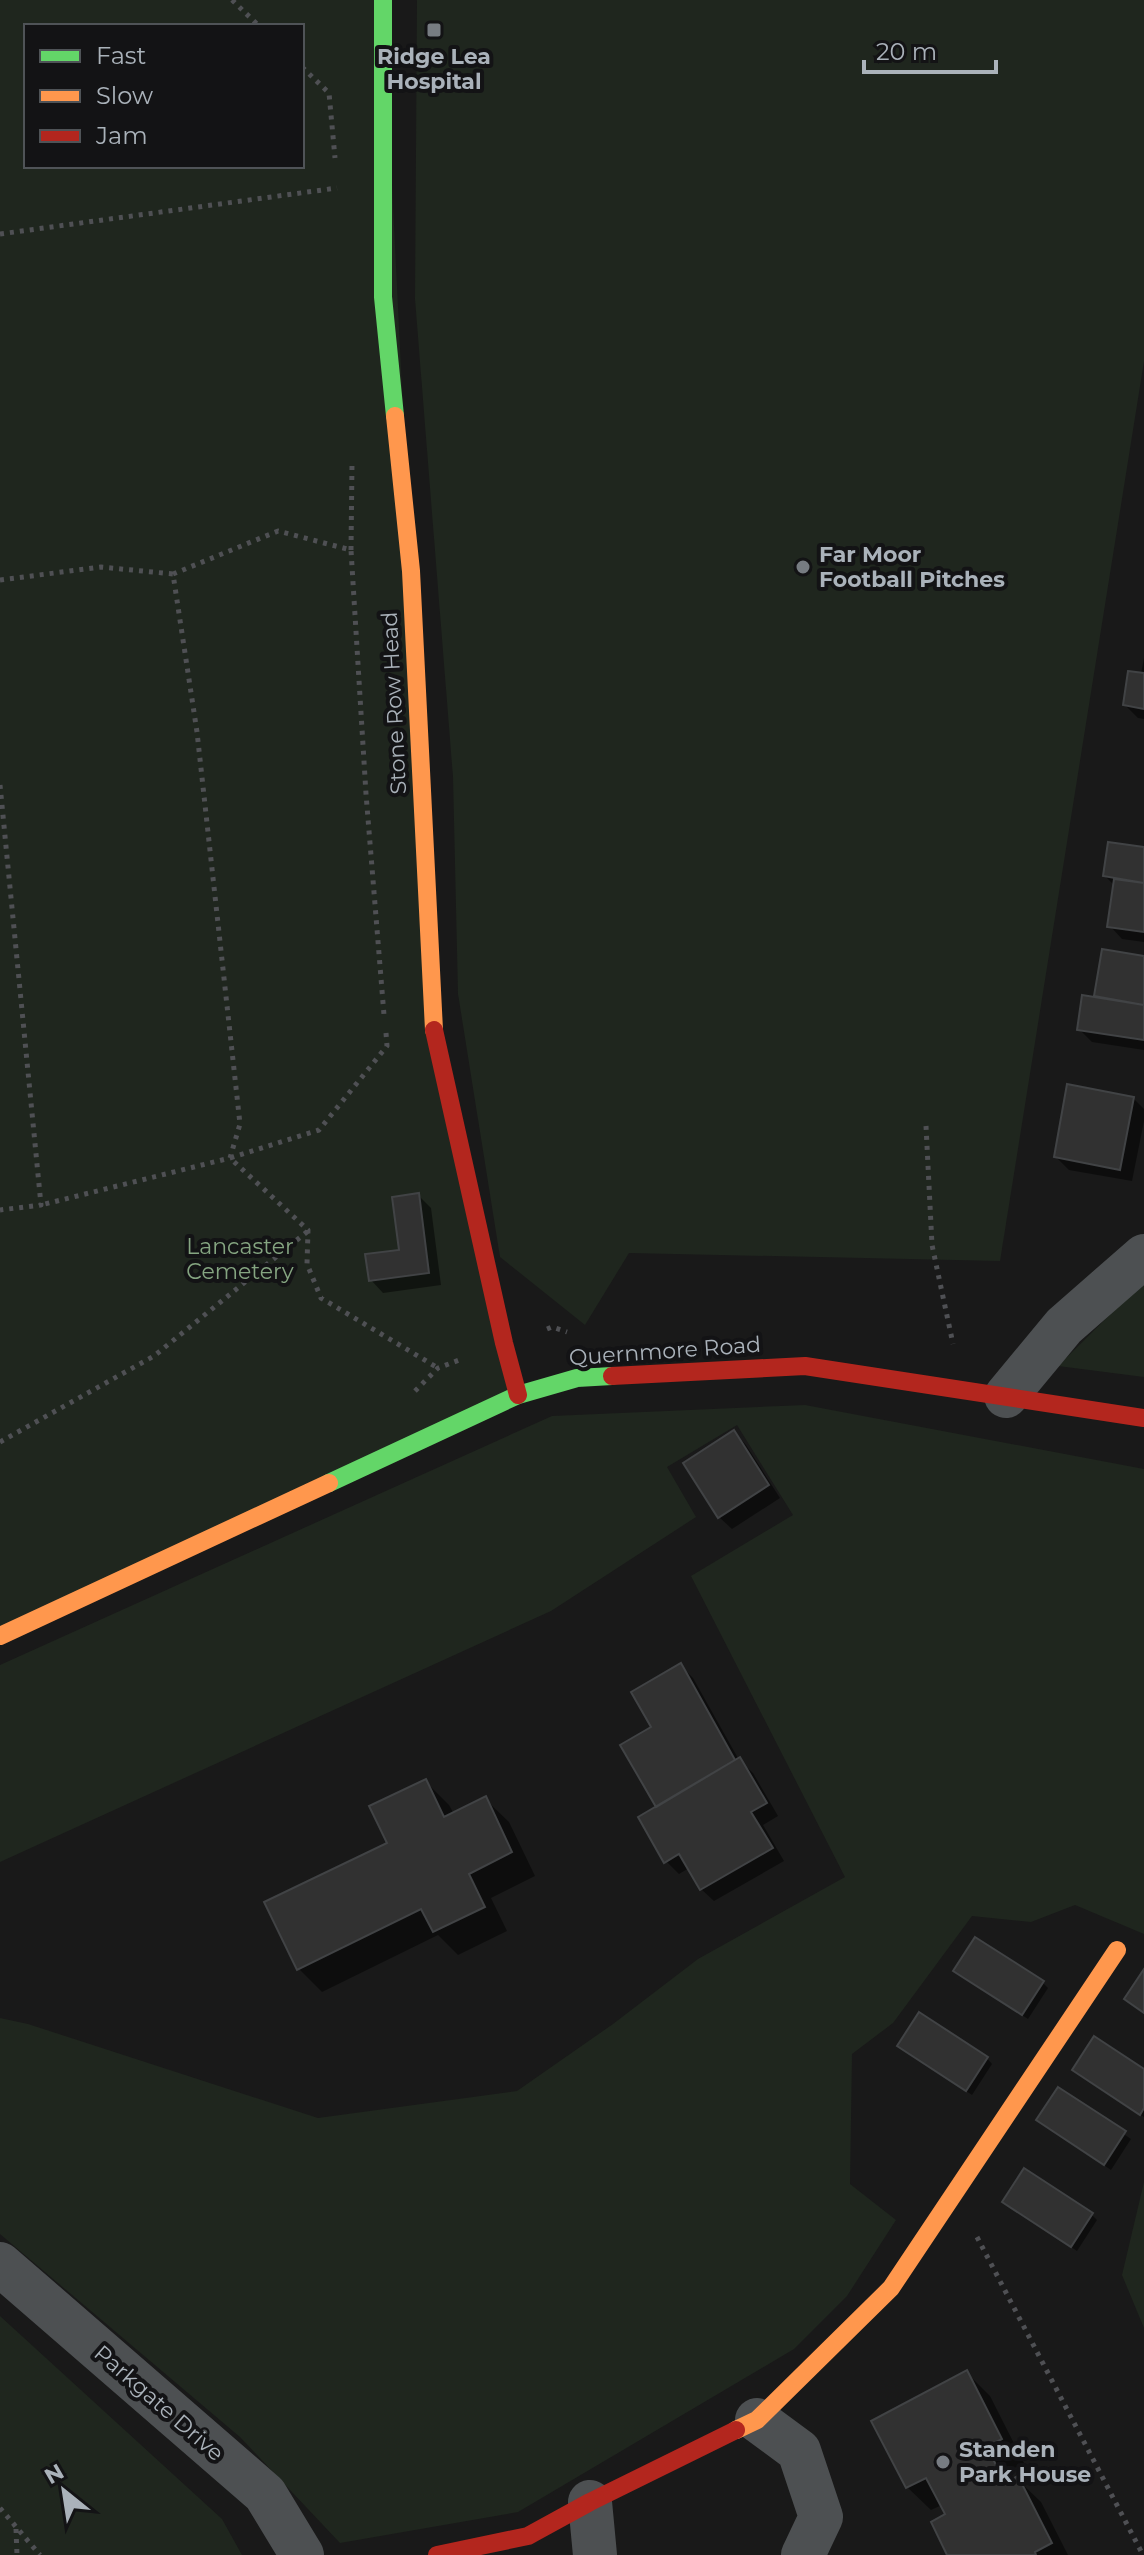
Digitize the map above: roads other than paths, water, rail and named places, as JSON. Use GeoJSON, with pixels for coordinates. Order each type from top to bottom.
{"type":"FeatureCollection","features":[{"type":"Feature","properties":{"kind":"street","name":"Stone Row Head"},"geometry":{"type":"LineString","coordinates":[[383,0],[383,297],[411,571],[433,1024],[500,1328],[518,1395]]}},
{"type":"Feature","properties":{"kind":"street"},"geometry":{"type":"LineString","coordinates":[[1006,1396],[1064,1326],[1144,1256]]}},
{"type":"Feature","properties":{"kind":"street","name":"Quernmore Road"},"geometry":{"type":"LineString","coordinates":[[0,1636],[518,1395],[577,1378],[805,1366],[1144,1418]]}},
{"type":"Feature","properties":{"kind":"street"},"geometry":{"type":"LineString","coordinates":[[437,2555],[528,2536],[757,2420],[891,2288],[1117,1950]]}},
{"type":"Feature","properties":{"kind":"street","name":"Parkgate Drive"},"geometry":{"type":"LineString","coordinates":[[0,2264],[265,2494],[302,2555]]}},
{"type":"Feature","properties":{"kind":"street"},"geometry":{"type":"LineString","coordinates":[[757,2420],[799,2451],[821,2517],[803,2555]]}},
{"type":"Feature","properties":{"kind":"street"},"geometry":{"type":"LineString","coordinates":[[590,2502],[595,2555]]}},
{"type":"Feature","properties":{"kind":"place","name":"Ridge Lea Hospital"},"geometry":{"type":"Point","coordinates":[434,30]}},
{"type":"Feature","properties":{"kind":"place","name":"Far Moor Football Pitches"},"geometry":{"type":"Point","coordinates":[803,567]}},
{"type":"Feature","properties":{"kind":"place","name":"Standen Park House"},"geometry":{"type":"Point","coordinates":[943,2462]}},
{"type":"Feature","properties":{"kind":"park label","name":"Lancaster Cemetery"},"geometry":{"type":"Point","coordinates":[240,1258]}}]}
